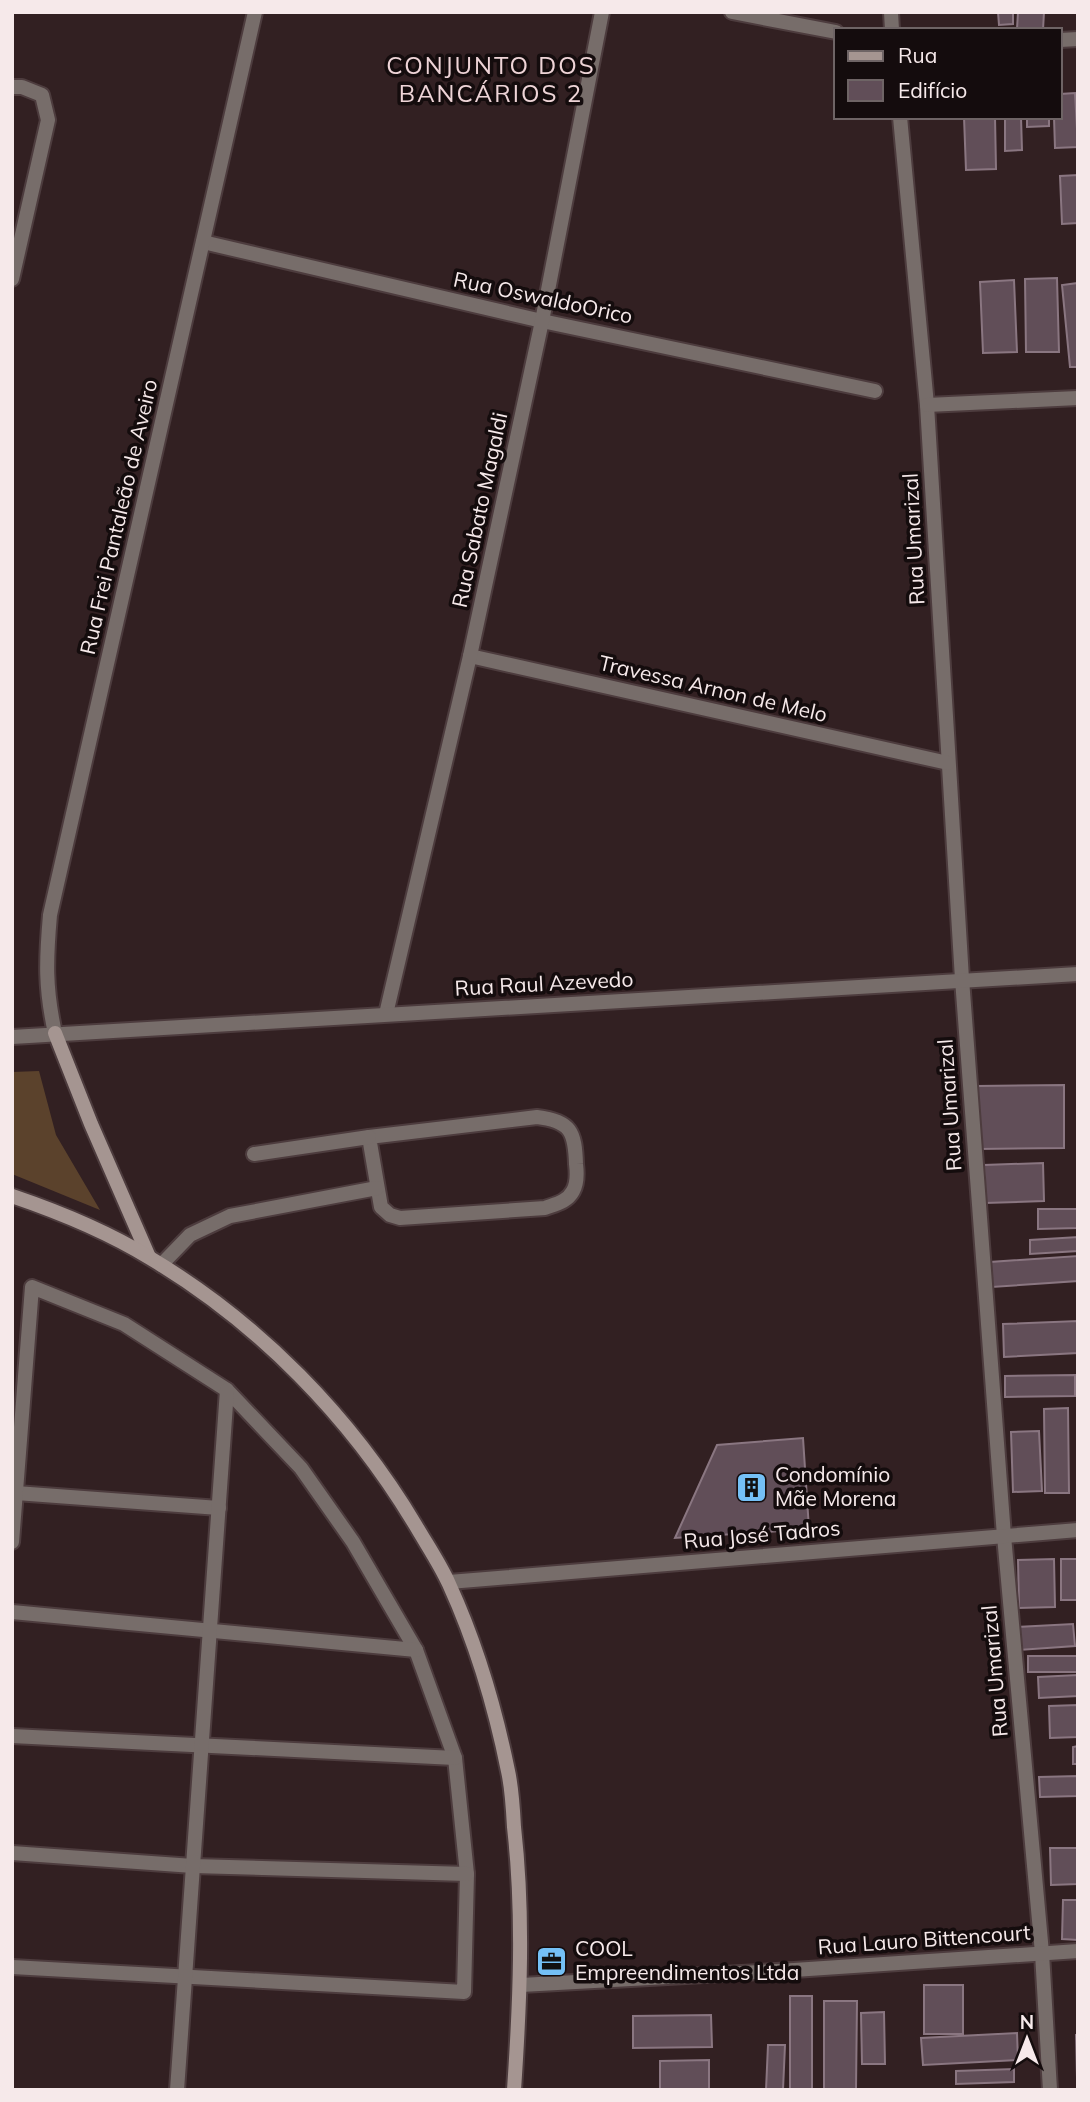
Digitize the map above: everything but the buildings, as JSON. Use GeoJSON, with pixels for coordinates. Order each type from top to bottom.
{"type":"FeatureCollection","features":[{"type":"Feature","properties":{"kind":"street","name":"Rua Frei Pantaleão de Aveiro"},"geometry":{"type":"LineString","coordinates":[[55,1033],[47,996],[46,955],[50,915],[255,12]]}},
{"type":"Feature","properties":{"kind":"street","name":"Rua Sabato Magaldi"},"geometry":{"type":"LineString","coordinates":[[386,1014],[470,656],[542,321],[602,12]]}},
{"type":"Feature","properties":{"kind":"street"},"geometry":{"type":"LineString","coordinates":[[732,12],[834,32]]}},
{"type":"Feature","properties":{"kind":"street"},"geometry":{"type":"LineString","coordinates":[[12,279],[48,120],[42,95],[17,87]]}},
{"type":"Feature","properties":{"kind":"street","name":"Rua Umarizal"},"geometry":{"type":"LineString","coordinates":[[900,119],[927,405],[962,979],[1004,1536],[1042,1953],[1050,2090]]}},
{"type":"Feature","properties":{"kind":"street","name":"Rua OswaldoOrico"},"geometry":{"type":"LineString","coordinates":[[203,242],[542,321],[875,391]]}},
{"type":"Feature","properties":{"kind":"street"},"geometry":{"type":"LineString","coordinates":[[927,405],[1078,398]]}},
{"type":"Feature","properties":{"kind":"street","name":"Travessa Arnon de Melo"},"geometry":{"type":"LineString","coordinates":[[470,656],[948,763]]}},
{"type":"Feature","properties":{"kind":"street","name":"Rua Raul Azevedo"},"geometry":{"type":"LineString","coordinates":[[12,1037],[1078,974]]}},
{"type":"Feature","properties":{"kind":"street"},"geometry":{"type":"LineString","coordinates":[[55,1033],[91,1124],[155,1261]]}},
{"type":"Feature","properties":{"kind":"street"},"geometry":{"type":"LineString","coordinates":[[254,1154],[369,1137],[537,1117],[552,1119],[567,1127],[576,1141],[577,1173],[573,1190],[562,1202],[545,1208],[400,1218],[390,1215],[381,1207],[369,1137]]}},
{"type":"Feature","properties":{"kind":"street"},"geometry":{"type":"LineString","coordinates":[[155,1261],[190,1235],[230,1216],[377,1188]]}},
{"type":"Feature","properties":{"kind":"street"},"geometry":{"type":"LineString","coordinates":[[12,1196],[91,1228],[155,1261],[237,1319],[282,1358],[321,1397],[361,1445],[396,1493],[449,1582],[483,1672],[509,1773],[520,1875],[521,1985],[514,2090]]}},
{"type":"Feature","properties":{"kind":"street"},"geometry":{"type":"LineString","coordinates":[[12,1542],[32,1287],[124,1324],[227,1390],[301,1468],[352,1542],[416,1650],[455,1758],[467,1874],[464,1992],[12,1967]]}},
{"type":"Feature","properties":{"kind":"street"},"geometry":{"type":"LineString","coordinates":[[177,2090],[227,1390]]}},
{"type":"Feature","properties":{"kind":"street"},"geometry":{"type":"LineString","coordinates":[[16,1493],[219,1508]]}},
{"type":"Feature","properties":{"kind":"street","name":"Rua José Tadros"},"geometry":{"type":"LineString","coordinates":[[449,1582],[1078,1530]]}},
{"type":"Feature","properties":{"kind":"street"},"geometry":{"type":"LineString","coordinates":[[12,1612],[416,1650]]}},
{"type":"Feature","properties":{"kind":"street"},"geometry":{"type":"LineString","coordinates":[[12,1736],[455,1758]]}},
{"type":"Feature","properties":{"kind":"street"},"geometry":{"type":"LineString","coordinates":[[12,1853],[193,1866],[467,1874]]}},
{"type":"Feature","properties":{"kind":"street","name":"Rua Lauro Bittencourt"},"geometry":{"type":"LineString","coordinates":[[521,1985],[1078,1951]]}},
{"type":"Feature","properties":{"kind":"shaded area"},"geometry":{"type":"Polygon","coordinates":[[[39,1071],[56,1135],[100,1210],[12,1174],[12,1072],[39,1071]]]}},
{"type":"Feature","properties":{"kind":"place","name":"Condomínio Mãe Morena"},"geometry":{"type":"Point","coordinates":[752,1487]}},
{"type":"Feature","properties":{"kind":"place","name":"COOL Empreendimentos Ltda"},"geometry":{"type":"Point","coordinates":[552,1961]}},
{"type":"Feature","properties":{"kind":"district","name":"CONJUNTO DOS BANCÁRIOS 2"},"geometry":{"type":"Point","coordinates":[491,80]}}]}
